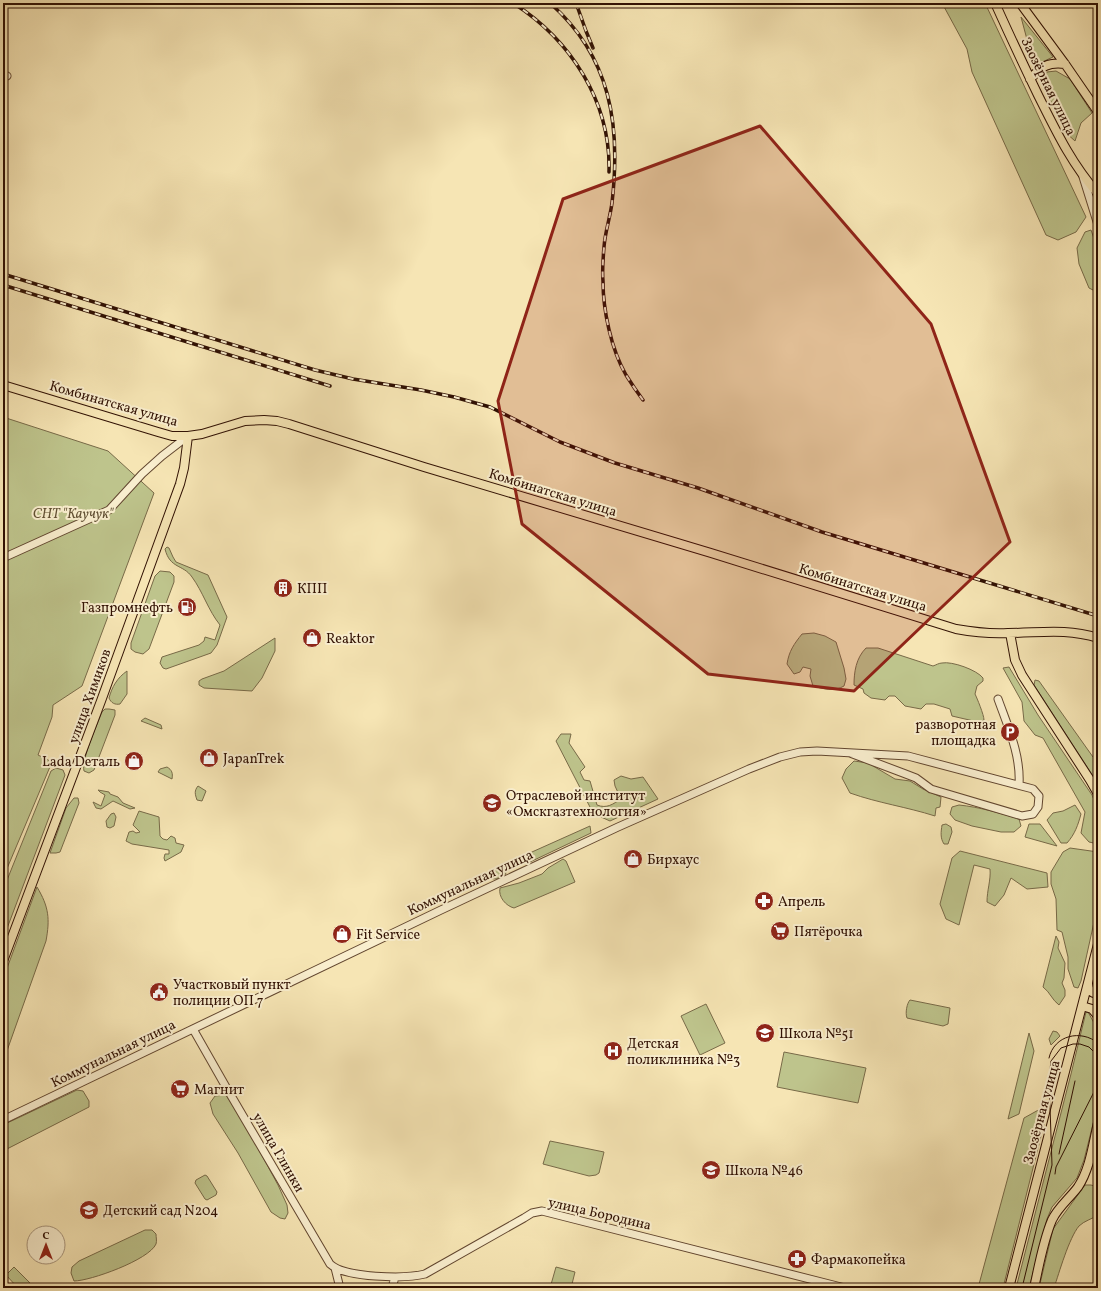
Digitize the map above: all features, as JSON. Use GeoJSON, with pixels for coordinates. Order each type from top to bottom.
{"type":"FeatureCollection","features":[{"type":"Feature","properties":{"kind":"main road","name":"Заозёрная улица"},"geometry":{"type":"LineString","coordinates":[[995,3],[1057,134],[1073,163],[1098,194]]}},
{"type":"Feature","properties":{"kind":"main road","name":"Заозёрная улица"},"geometry":{"type":"LineString","coordinates":[[1020,3],[1066,64],[1098,112]]}},
{"type":"Feature","properties":{"kind":"main road"},"geometry":{"type":"LineString","coordinates":[[1030,79],[1048,64],[1066,64]]}},
{"type":"Feature","properties":{"kind":"main road","name":"Комбинатская улица"},"geometry":{"type":"LineString","coordinates":[[3,385],[172,436],[202,434],[245,422],[264,420],[283,423],[956,629],[975,632],[1010,634],[1071,632],[1098,638]]}},
{"type":"Feature","properties":{"kind":"main road","name":"улица Химиков"},"geometry":{"type":"LineString","coordinates":[[3,961],[101,701],[180,484],[184,468],[188,436]]}},
{"type":"Feature","properties":{"kind":"main road"},"geometry":{"type":"LineString","coordinates":[[1010,634],[1015,660],[1022,675],[1098,794]]}},
{"type":"Feature","properties":{"kind":"main road"},"geometry":{"type":"LineString","coordinates":[[1090,780],[1098,786]]}},
{"type":"Feature","properties":{"kind":"main road","name":"Заозёрная улица"},"geometry":{"type":"LineString","coordinates":[[1009,1288],[1098,944]]}},
{"type":"Feature","properties":{"kind":"main road"},"geometry":{"type":"LineString","coordinates":[[1088,983],[1090,990],[1098,994]]}},
{"type":"Feature","properties":{"kind":"main road"},"geometry":{"type":"LineString","coordinates":[[1082,1006],[1089,1007],[1098,1016]]}},
{"type":"Feature","properties":{"kind":"main road"},"geometry":{"type":"LineString","coordinates":[[1034,1288],[1052,1218],[1078,1187],[1083,1178],[1098,1123]]}},
{"type":"Feature","properties":{"kind":"street","name":"Заозёрная улица"},"geometry":{"type":"LineString","coordinates":[[1083,177],[1098,225]]}},
{"type":"Feature","properties":{"kind":"street"},"geometry":{"type":"LineString","coordinates":[[3,558],[109,510],[147,470],[162,456],[188,436]]}},
{"type":"Feature","properties":{"kind":"street"},"geometry":{"type":"LineString","coordinates":[[998,699],[1015,750],[1020,773],[1019,785]]}},
{"type":"Feature","properties":{"kind":"street","name":"Коммунальная улица"},"geometry":{"type":"LineString","coordinates":[[3,1120],[461,901],[611,831],[749,769],[780,757],[800,752],[817,751],[908,756],[1033,789],[1039,796],[1038,807],[1033,814],[1022,816],[931,789],[916,778],[850,753]]}},
{"type":"Feature","properties":{"kind":"street","name":"улица Глинки"},"geometry":{"type":"LineString","coordinates":[[193,1029],[330,1264],[335,1268],[340,1288]]}},
{"type":"Feature","properties":{"kind":"street","name":"улица Бородина"},"geometry":{"type":"LineString","coordinates":[[335,1268],[359,1274],[395,1277],[425,1274],[528,1216],[542,1211],[823,1285],[845,1288]]}},
{"type":"Feature","properties":{"kind":"street"},"geometry":{"type":"LineString","coordinates":[[392,1288],[395,1277]]}},
{"type":"Feature","properties":{"kind":"highlighted area"},"geometry":{"type":"Polygon","coordinates":[[[760,126],[931,324],[1010,542],[854,691],[708,674],[522,524],[498,401],[563,199],[760,126]]]}},
{"type":"Feature","properties":{"kind":"green space"},"geometry":{"type":"Polygon","coordinates":[[[942,3],[985,3],[1086,217],[1076,232],[1058,240],[1046,235],[972,72],[967,49],[942,3]]]}},
{"type":"Feature","properties":{"kind":"green space"},"geometry":{"type":"Polygon","coordinates":[[[1021,17],[1053,57],[1040,63],[1033,62],[1021,17]]]}},
{"type":"Feature","properties":{"kind":"green space"},"geometry":{"type":"Polygon","coordinates":[[[1056,71],[1070,79],[1092,113],[1081,123],[1075,141],[1065,132],[1042,82],[1047,72],[1056,71]]]}},
{"type":"Feature","properties":{"kind":"green space"},"geometry":{"type":"Polygon","coordinates":[[[1091,230],[1098,250],[1098,295],[1095,291],[1089,288],[1079,264],[1077,248],[1085,232],[1091,230]]]}},
{"type":"Feature","properties":{"kind":"green space","name":"СНТ \"Каучук\""},"geometry":{"type":"Polygon","coordinates":[[[3,417],[108,451],[154,493],[82,686],[53,705],[52,717],[38,755],[52,762],[3,878],[3,417]]]}},
{"type":"Feature","properties":{"kind":"green space"},"geometry":{"type":"Polygon","coordinates":[[[167,547],[169,548],[176,562],[208,575],[227,617],[217,645],[211,653],[166,669],[163,668],[160,663],[162,657],[199,645],[204,641],[205,637],[215,640],[220,625],[192,577],[185,570],[170,560],[165,549],[167,547]]]}},
{"type":"Feature","properties":{"kind":"green space"},"geometry":{"type":"Polygon","coordinates":[[[160,571],[170,572],[174,576],[174,582],[149,649],[143,654],[135,652],[131,649],[131,643],[155,576],[160,571]]]}},
{"type":"Feature","properties":{"kind":"green space"},"geometry":{"type":"Polygon","coordinates":[[[814,633],[825,636],[836,642],[846,679],[844,686],[836,689],[825,689],[813,686],[810,676],[811,669],[803,667],[800,672],[794,674],[787,664],[792,648],[802,634],[814,633]]]}},
{"type":"Feature","properties":{"kind":"green space"},"geometry":{"type":"Polygon","coordinates":[[[275,638],[275,651],[262,678],[252,691],[204,688],[199,685],[199,681],[202,679],[224,671],[275,638]]]}},
{"type":"Feature","properties":{"kind":"green space"},"geometry":{"type":"Polygon","coordinates":[[[866,648],[878,648],[933,666],[941,663],[952,663],[980,675],[983,678],[983,681],[977,686],[975,694],[984,720],[978,722],[952,716],[950,709],[934,704],[926,704],[921,709],[905,706],[895,696],[889,696],[885,700],[871,698],[864,693],[863,689],[854,685],[856,665],[866,648]]]}},
{"type":"Feature","properties":{"kind":"green space"},"geometry":{"type":"Polygon","coordinates":[[[1009,667],[1038,715],[1092,795],[1098,809],[1098,844],[1089,842],[1081,833],[1085,812],[1043,738],[1035,735],[1024,721],[1022,702],[1003,668],[1009,667]]]}},
{"type":"Feature","properties":{"kind":"green space"},"geometry":{"type":"Polygon","coordinates":[[[127,671],[127,694],[120,704],[115,704],[109,698],[110,694],[113,686],[127,671]]]}},
{"type":"Feature","properties":{"kind":"green space"},"geometry":{"type":"Polygon","coordinates":[[[1035,680],[1039,681],[1093,757],[1098,761],[1098,780],[1093,776],[1034,685],[1035,680]]]}},
{"type":"Feature","properties":{"kind":"green space"},"geometry":{"type":"Polygon","coordinates":[[[105,709],[115,710],[115,715],[94,770],[89,773],[84,771],[85,759],[102,712],[105,709]]]}},
{"type":"Feature","properties":{"kind":"green space"},"geometry":{"type":"Polygon","coordinates":[[[145,718],[161,725],[162,729],[141,721],[145,718]]]}},
{"type":"Feature","properties":{"kind":"green space"},"geometry":{"type":"Polygon","coordinates":[[[561,734],[571,734],[569,743],[585,767],[580,772],[584,780],[590,781],[597,805],[607,806],[621,799],[614,780],[621,776],[631,779],[643,777],[658,799],[610,821],[601,817],[591,809],[556,741],[561,734]]]}},
{"type":"Feature","properties":{"kind":"green space"},"geometry":{"type":"Polygon","coordinates":[[[854,761],[868,763],[895,779],[910,781],[941,797],[940,807],[936,808],[935,816],[871,800],[850,793],[842,778],[846,769],[854,761]]]}},
{"type":"Feature","properties":{"kind":"green space"},"geometry":{"type":"Polygon","coordinates":[[[167,767],[172,772],[172,779],[158,772],[160,769],[167,767]]]}},
{"type":"Feature","properties":{"kind":"green space"},"geometry":{"type":"Polygon","coordinates":[[[56,768],[63,770],[65,775],[3,939],[3,890],[51,771],[56,768]]]}},
{"type":"Feature","properties":{"kind":"green space"},"geometry":{"type":"Polygon","coordinates":[[[198,786],[206,791],[202,801],[197,800],[195,791],[198,786]]]}},
{"type":"Feature","properties":{"kind":"green space"},"geometry":{"type":"Polygon","coordinates":[[[98,790],[109,792],[110,794],[118,797],[123,803],[135,808],[130,809],[113,801],[101,809],[96,808],[93,802],[101,806],[105,795],[98,790]]]}},
{"type":"Feature","properties":{"kind":"green space"},"geometry":{"type":"Polygon","coordinates":[[[74,798],[78,798],[79,803],[60,852],[50,853],[66,808],[74,798]]]}},
{"type":"Feature","properties":{"kind":"green space"},"geometry":{"type":"Polygon","coordinates":[[[959,805],[989,810],[1019,819],[1021,826],[1014,832],[1001,832],[972,826],[955,820],[950,814],[952,807],[959,805]]]}},
{"type":"Feature","properties":{"kind":"green space"},"geometry":{"type":"Polygon","coordinates":[[[1075,805],[1081,814],[1077,826],[1067,843],[1061,843],[1047,820],[1053,813],[1063,811],[1075,805]]]}},
{"type":"Feature","properties":{"kind":"green space"},"geometry":{"type":"Polygon","coordinates":[[[139,811],[159,817],[160,836],[167,840],[171,836],[175,838],[176,843],[184,845],[181,852],[165,861],[165,854],[169,854],[169,850],[132,844],[126,841],[129,832],[140,832],[133,825],[139,811]]]}},
{"type":"Feature","properties":{"kind":"green space"},"geometry":{"type":"Polygon","coordinates":[[[114,813],[116,817],[114,826],[110,828],[107,827],[106,821],[111,814],[114,813]]]}},
{"type":"Feature","properties":{"kind":"green space"},"geometry":{"type":"Polygon","coordinates":[[[946,824],[951,827],[952,832],[948,844],[944,844],[941,837],[941,830],[942,825],[946,824]]]}},
{"type":"Feature","properties":{"kind":"green space"},"geometry":{"type":"Polygon","coordinates":[[[1029,824],[1040,824],[1057,846],[1025,837],[1029,824]]]}},
{"type":"Feature","properties":{"kind":"green space"},"geometry":{"type":"Polygon","coordinates":[[[590,826],[591,833],[528,863],[523,856],[590,826]]]}},
{"type":"Feature","properties":{"kind":"green space"},"geometry":{"type":"Polygon","coordinates":[[[1070,848],[1098,852],[1098,904],[1081,981],[1078,988],[1074,987],[1068,969],[1068,957],[1062,932],[1057,930],[1056,899],[1051,884],[1051,872],[1063,852],[1070,848]]]}},
{"type":"Feature","properties":{"kind":"green space"},"geometry":{"type":"Polygon","coordinates":[[[960,851],[1047,873],[1048,887],[1027,889],[1011,878],[1004,895],[995,906],[987,902],[990,869],[974,865],[959,925],[946,919],[940,904],[952,858],[960,851]]]}},
{"type":"Feature","properties":{"kind":"green space"},"geometry":{"type":"Polygon","coordinates":[[[563,859],[566,861],[575,882],[514,908],[508,905],[501,898],[500,888],[519,883],[542,874],[548,868],[563,859]]]}},
{"type":"Feature","properties":{"kind":"green space"},"geometry":{"type":"Polygon","coordinates":[[[505,863],[505,875],[496,879],[479,879],[499,868],[505,863]]]}},
{"type":"Feature","properties":{"kind":"green space"},"geometry":{"type":"Polygon","coordinates":[[[37,887],[48,913],[46,941],[3,1062],[3,979],[37,887]]]}},
{"type":"Feature","properties":{"kind":"green space"},"geometry":{"type":"Polygon","coordinates":[[[1056,936],[1059,942],[1058,948],[1065,963],[1064,978],[1062,983],[1065,990],[1065,996],[1059,1005],[1043,987],[1056,936]]]}},
{"type":"Feature","properties":{"kind":"green space"},"geometry":{"type":"Polygon","coordinates":[[[1098,961],[1098,989],[1093,988],[1092,985],[1098,961]]]}},
{"type":"Feature","properties":{"kind":"green space"},"geometry":{"type":"Polygon","coordinates":[[[910,1000],[950,1008],[948,1024],[943,1026],[907,1018],[907,1008],[910,1000]]]}},
{"type":"Feature","properties":{"kind":"green space"},"geometry":{"type":"Polygon","coordinates":[[[706,1004],[725,1043],[700,1055],[681,1016],[706,1004]]]}},
{"type":"Feature","properties":{"kind":"green space"},"geometry":{"type":"Polygon","coordinates":[[[1086,1012],[1088,1012],[1098,1030],[1098,1104],[1084,1160],[1077,1178],[1052,1207],[1047,1219],[1029,1288],[1016,1288],[1071,1074],[1086,1012]]]}},
{"type":"Feature","properties":{"kind":"green space"},"geometry":{"type":"Polygon","coordinates":[[[1053,1031],[1057,1032],[1060,1036],[1051,1045],[1049,1039],[1053,1031]]]}},
{"type":"Feature","properties":{"kind":"green space"},"geometry":{"type":"Polygon","coordinates":[[[1029,1033],[1034,1051],[1019,1114],[1008,1119],[1029,1033]]]}},
{"type":"Feature","properties":{"kind":"green space"},"geometry":{"type":"Polygon","coordinates":[[[784,1052],[866,1068],[858,1103],[777,1087],[784,1052]]]}},
{"type":"Feature","properties":{"kind":"green space"},"geometry":{"type":"Polygon","coordinates":[[[77,1090],[83,1091],[89,1101],[89,1107],[3,1151],[3,1125],[77,1090]]]}},
{"type":"Feature","properties":{"kind":"green space"},"geometry":{"type":"Polygon","coordinates":[[[226,1095],[246,1126],[278,1185],[287,1205],[288,1213],[285,1219],[280,1218],[271,1212],[238,1153],[213,1114],[210,1103],[215,1096],[226,1095]]]}},
{"type":"Feature","properties":{"kind":"green space"},"geometry":{"type":"Polygon","coordinates":[[[1045,1107],[1047,1112],[1003,1288],[978,1288],[1024,1118],[1045,1107]]]}},
{"type":"Feature","properties":{"kind":"green space"},"geometry":{"type":"Polygon","coordinates":[[[550,1141],[604,1152],[599,1173],[589,1176],[543,1164],[550,1141]]]}},
{"type":"Feature","properties":{"kind":"green space"},"geometry":{"type":"Polygon","coordinates":[[[205,1175],[217,1192],[216,1195],[207,1200],[195,1183],[196,1180],[205,1175]]]}},
{"type":"Feature","properties":{"kind":"green space"},"geometry":{"type":"Polygon","coordinates":[[[1085,1185],[1098,1187],[1098,1215],[1081,1224],[1075,1231],[1054,1288],[1039,1288],[1053,1229],[1085,1185]]]}},
{"type":"Feature","properties":{"kind":"green space"},"geometry":{"type":"Polygon","coordinates":[[[145,1230],[152,1230],[156,1234],[156,1244],[142,1257],[105,1274],[74,1281],[71,1273],[72,1267],[79,1261],[145,1230]]]}},
{"type":"Feature","properties":{"kind":"green space"},"geometry":{"type":"Polygon","coordinates":[[[14,1267],[35,1288],[18,1288],[6,1275],[14,1267]]]}},
{"type":"Feature","properties":{"kind":"green space"},"geometry":{"type":"Polygon","coordinates":[[[556,1267],[575,1272],[571,1288],[550,1288],[556,1267]]]}},
{"type":"Feature","properties":{"kind":"tram line"},"geometry":{"type":"LineString","coordinates":[[1049,1058],[1056,1044],[1062,1039],[1084,1036],[1098,1043]]}},
{"type":"Feature","properties":{"kind":"tram line"},"geometry":{"type":"LineString","coordinates":[[1022,1288],[1052,1165],[1049,1078],[1051,1061],[1061,1048],[1073,1044],[1080,1044],[1089,1047],[1095,1053],[1098,1060]]}},
{"type":"Feature","properties":{"kind":"tram line"},"geometry":{"type":"LineString","coordinates":[[1059,1154],[1075,1081]]}},
{"type":"Feature","properties":{"kind":"tram line"},"geometry":{"type":"LineString","coordinates":[[1055,1174],[1056,1167],[1098,1084]]}},
{"type":"Feature","properties":{"kind":"railway"},"geometry":{"type":"LineString","coordinates":[[513,3],[534,18],[553,35],[584,75],[595,98],[603,121],[608,146],[609,172]]}},
{"type":"Feature","properties":{"kind":"railway"},"geometry":{"type":"LineString","coordinates":[[550,3],[571,24],[587,46],[599,69],[607,94],[615,146],[612,203],[605,236],[603,256],[604,304],[616,353],[626,375],[643,400]]}},
{"type":"Feature","properties":{"kind":"railway"},"geometry":{"type":"LineString","coordinates":[[576,3],[593,48]]}},
{"type":"Feature","properties":{"kind":"railway"},"geometry":{"type":"LineString","coordinates":[[3,274],[315,370],[353,379],[421,390],[490,407],[560,442],[615,463],[698,488],[822,532],[1098,616]]}},
{"type":"Feature","properties":{"kind":"railway"},"geometry":{"type":"LineString","coordinates":[[3,285],[330,386]]}},
{"type":"Feature","properties":{"kind":"place","name":"КПП"},"geometry":{"type":"Point","coordinates":[283,588]}},
{"type":"Feature","properties":{"kind":"place","name":"Газпромнефть"},"geometry":{"type":"Point","coordinates":[187,607]}},
{"type":"Feature","properties":{"kind":"place","name":"Reaktor"},"geometry":{"type":"Point","coordinates":[312,638]}},
{"type":"Feature","properties":{"kind":"place","name":"разворотная площадка"},"geometry":{"type":"Point","coordinates":[1010,732]}},
{"type":"Feature","properties":{"kind":"place","name":"JapanTrek"},"geometry":{"type":"Point","coordinates":[209,758]}},
{"type":"Feature","properties":{"kind":"place","name":"Lada Dеталь"},"geometry":{"type":"Point","coordinates":[134,761]}},
{"type":"Feature","properties":{"kind":"place","name":"Отраслевой институт «Омскгазтехнология»"},"geometry":{"type":"Point","coordinates":[492,803]}},
{"type":"Feature","properties":{"kind":"place","name":"Бирхаус"},"geometry":{"type":"Point","coordinates":[633,859]}},
{"type":"Feature","properties":{"kind":"place","name":"Апрель"},"geometry":{"type":"Point","coordinates":[764,901]}},
{"type":"Feature","properties":{"kind":"place","name":"Пятёрочка"},"geometry":{"type":"Point","coordinates":[780,931]}},
{"type":"Feature","properties":{"kind":"place","name":"Fit Service"},"geometry":{"type":"Point","coordinates":[342,934]}},
{"type":"Feature","properties":{"kind":"place","name":"Участковый пункт полиции ОП 7"},"geometry":{"type":"Point","coordinates":[159,992]}},
{"type":"Feature","properties":{"kind":"place","name":"Школа №51"},"geometry":{"type":"Point","coordinates":[765,1033]}},
{"type":"Feature","properties":{"kind":"place","name":"Детская поликлиника №3"},"geometry":{"type":"Point","coordinates":[613,1051]}},
{"type":"Feature","properties":{"kind":"place","name":"Магнит"},"geometry":{"type":"Point","coordinates":[180,1089]}},
{"type":"Feature","properties":{"kind":"place","name":"Школа №46"},"geometry":{"type":"Point","coordinates":[711,1170]}},
{"type":"Feature","properties":{"kind":"place","name":"Детский сад N204"},"geometry":{"type":"Point","coordinates":[89,1210]}},
{"type":"Feature","properties":{"kind":"place","name":"Фармакопейка"},"geometry":{"type":"Point","coordinates":[797,1259]}}]}
